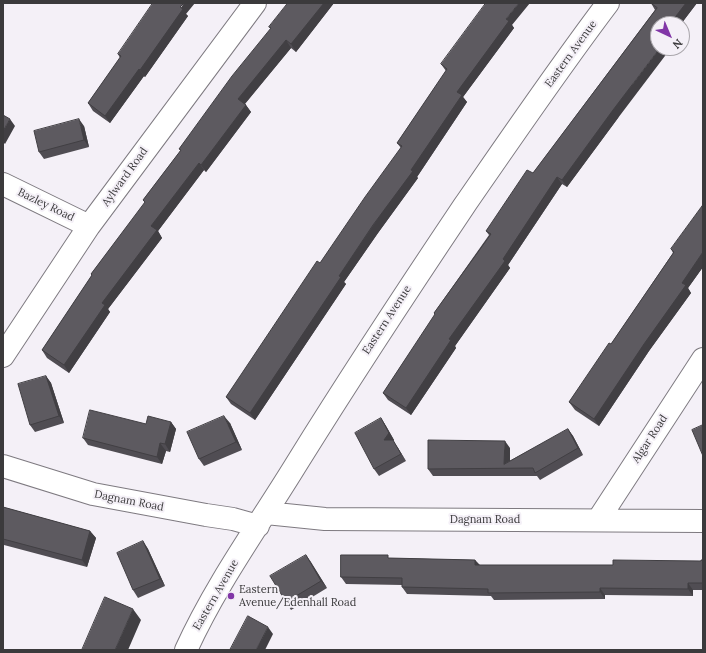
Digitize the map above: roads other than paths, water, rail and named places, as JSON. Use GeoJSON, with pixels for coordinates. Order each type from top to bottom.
{"type":"FeatureCollection","features":[{"type":"Feature","properties":{"kind":"street","name":"Aylward Road"},"geometry":{"type":"LineString","coordinates":[[3,356],[89,226],[255,3]]}},
{"type":"Feature","properties":{"kind":"street","name":"Eastern Avenue"},"geometry":{"type":"LineString","coordinates":[[186,650],[195,629],[230,570],[338,396],[412,282],[501,152],[608,3]]}},
{"type":"Feature","properties":{"kind":"street","name":"Bazley Road"},"geometry":{"type":"LineString","coordinates":[[3,184],[89,226]]}},
{"type":"Feature","properties":{"kind":"street","name":"Algar Road"},"geometry":{"type":"LineString","coordinates":[[598,520],[703,359]]}},
{"type":"Feature","properties":{"kind":"street","name":"Dagnam Road"},"geometry":{"type":"LineString","coordinates":[[3,466],[93,494],[233,519],[262,520],[325,518],[703,521]]}},
{"type":"Feature","properties":{"kind":"place","name":"Eastern Avenue/Edenhall Road"},"geometry":{"type":"Point","coordinates":[231,596]}}]}
